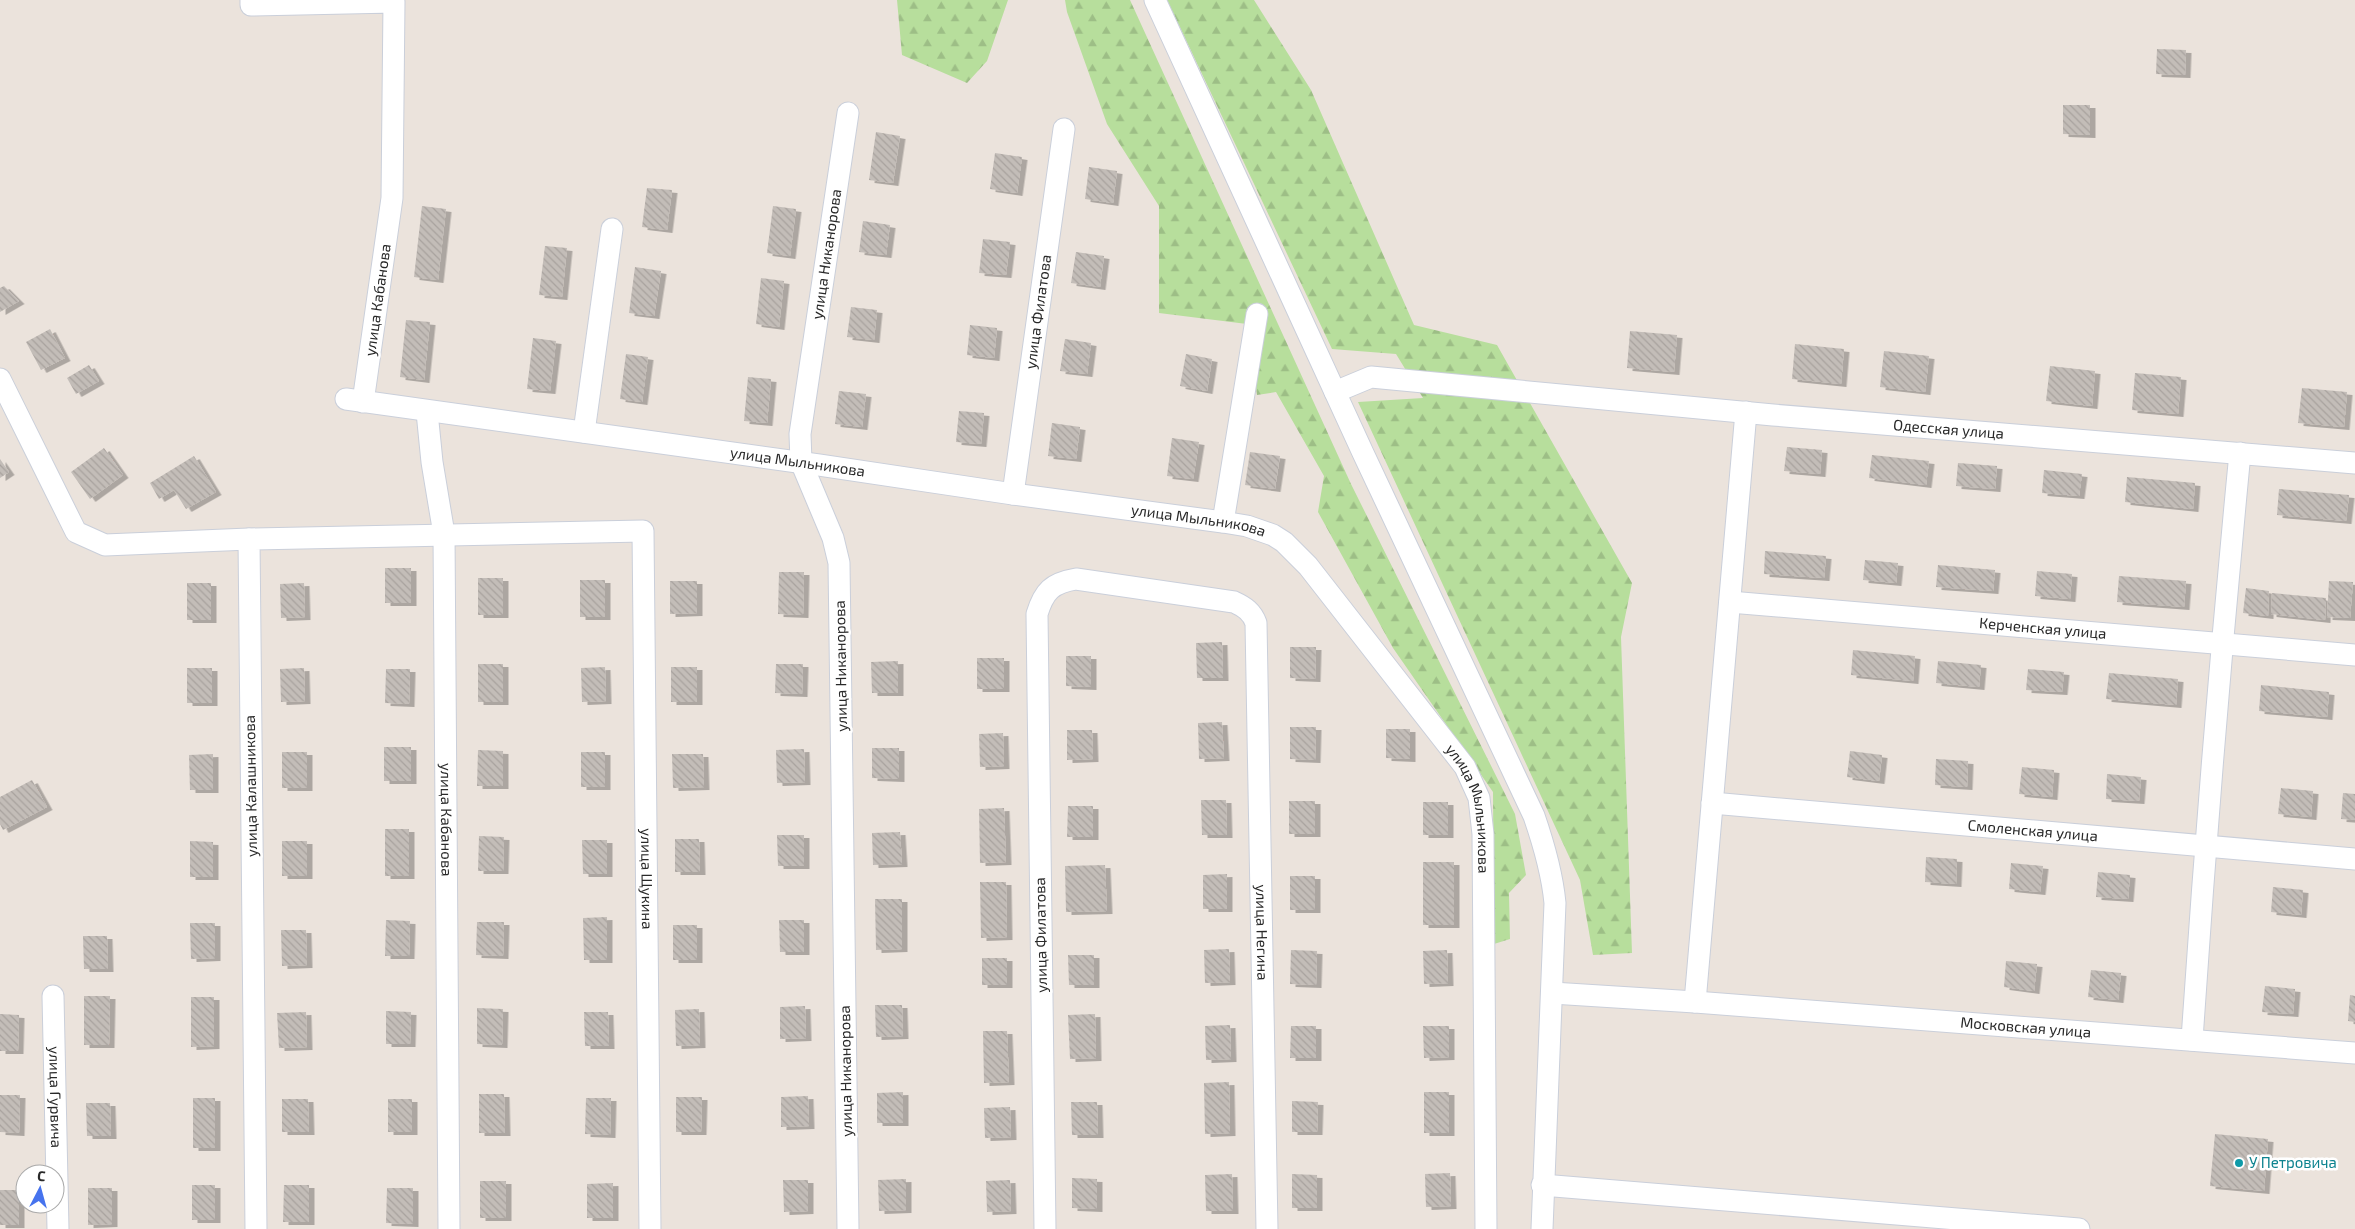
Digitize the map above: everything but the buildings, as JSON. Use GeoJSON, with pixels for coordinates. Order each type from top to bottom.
{"type":"FeatureCollection","features":[{"type":"Feature","properties":{"kind":"street","name":"улица Кабанова"},"geometry":{"type":"LineString","coordinates":[[251,0],[251,5],[394,2],[392,198],[355,400]]}},
{"type":"Feature","properties":{"kind":"street"},"geometry":{"type":"LineString","coordinates":[[1155,0],[1335,392],[1534,816],[1544,844],[1552,874],[1555,903],[1542,1185],[1542,1229]]}},
{"type":"Feature","properties":{"kind":"street","name":"улица Никанорова"},"geometry":{"type":"LineString","coordinates":[[848,113],[800,434],[801,462],[832,538],[839,562],[848,1229]]}},
{"type":"Feature","properties":{"kind":"street","name":"улица Филатова"},"geometry":{"type":"LineString","coordinates":[[1013,494],[1064,129]]}},
{"type":"Feature","properties":{"kind":"street"},"geometry":{"type":"LineString","coordinates":[[584,432],[612,229]]}},
{"type":"Feature","properties":{"kind":"street"},"geometry":{"type":"LineString","coordinates":[[1223,522],[1257,314]]}},
{"type":"Feature","properties":{"kind":"street","name":"Одесская улица"},"geometry":{"type":"LineString","coordinates":[[1335,392],[1371,377],[1746,412],[2355,462]]}},
{"type":"Feature","properties":{"kind":"street"},"geometry":{"type":"LineString","coordinates":[[0,380],[76,532],[105,545],[444,534]]}},
{"type":"Feature","properties":{"kind":"street","name":"улица Мыльникова"},"geometry":{"type":"LineString","coordinates":[[355,400],[427,412],[584,432],[1013,494],[1223,522],[1246,526],[1284,542],[1308,566],[1465,767],[1478,798],[1483,834],[1486,1229]]}},
{"type":"Feature","properties":{"kind":"street","name":"улица Кабанова"},"geometry":{"type":"LineString","coordinates":[[427,412],[432,462],[444,534],[449,1229]]}},
{"type":"Feature","properties":{"kind":"street"},"geometry":{"type":"LineString","coordinates":[[1696,1002],[1746,412]]}},
{"type":"Feature","properties":{"kind":"street"},"geometry":{"type":"LineString","coordinates":[[2192,1040],[2221,644],[2240,453]]}},
{"type":"Feature","properties":{"kind":"street","name":"улица Щукина"},"geometry":{"type":"LineString","coordinates":[[444,534],[643,531],[650,1229]]}},
{"type":"Feature","properties":{"kind":"street","name":"улица Калашникова"},"geometry":{"type":"LineString","coordinates":[[249,539],[256,1229]]}},
{"type":"Feature","properties":{"kind":"street","name":"улица Негина"},"geometry":{"type":"LineString","coordinates":[[1036,640],[1037,614],[1041,599],[1049,589],[1063,581],[1076,579],[1234,602],[1246,608],[1253,615],[1258,637],[1267,1229]]}},
{"type":"Feature","properties":{"kind":"street","name":"Керченская улица"},"geometry":{"type":"LineString","coordinates":[[1730,602],[2355,656]]}},
{"type":"Feature","properties":{"kind":"street","name":"улица Филатова"},"geometry":{"type":"LineString","coordinates":[[1036,640],[1046,1229]]}},
{"type":"Feature","properties":{"kind":"street","name":"Смоленская улица"},"geometry":{"type":"LineString","coordinates":[[1712,803],[2355,859]]}},
{"type":"Feature","properties":{"kind":"street","name":"Московская улица"},"geometry":{"type":"LineString","coordinates":[[1552,993],[1696,1002],[2355,1053]]}},
{"type":"Feature","properties":{"kind":"street","name":"улица Гурвича"},"geometry":{"type":"LineString","coordinates":[[53,996],[58,1229]]}},
{"type":"Feature","properties":{"kind":"street"},"geometry":{"type":"LineString","coordinates":[[1542,1185],[1871,1214],[2079,1229]]}},
{"type":"Feature","properties":{"kind":"green space"},"geometry":{"type":"Polygon","coordinates":[[[897,0],[1008,0],[987,61],[967,83],[902,55],[897,0]]]}},
{"type":"Feature","properties":{"kind":"green space"},"geometry":{"type":"Polygon","coordinates":[[[1065,0],[1130,0],[1351,484],[1515,814],[1526,875],[1509,893],[1510,939],[1494,944],[1493,792],[1393,648],[1318,512],[1324,476],[1276,392],[1257,395],[1247,324],[1159,313],[1159,206],[1107,124],[1067,12],[1065,0]]]}},
{"type":"Feature","properties":{"kind":"green space"},"geometry":{"type":"Polygon","coordinates":[[[1167,0],[1254,0],[1311,90],[1414,325],[1497,345],[1632,583],[1621,637],[1632,953],[1593,955],[1580,880],[1358,402],[1423,398],[1396,354],[1332,349],[1167,0]]]}},
{"type":"Feature","properties":{"kind":"place","name":"У Петровича"},"geometry":{"type":"Point","coordinates":[2239,1163]}}]}
